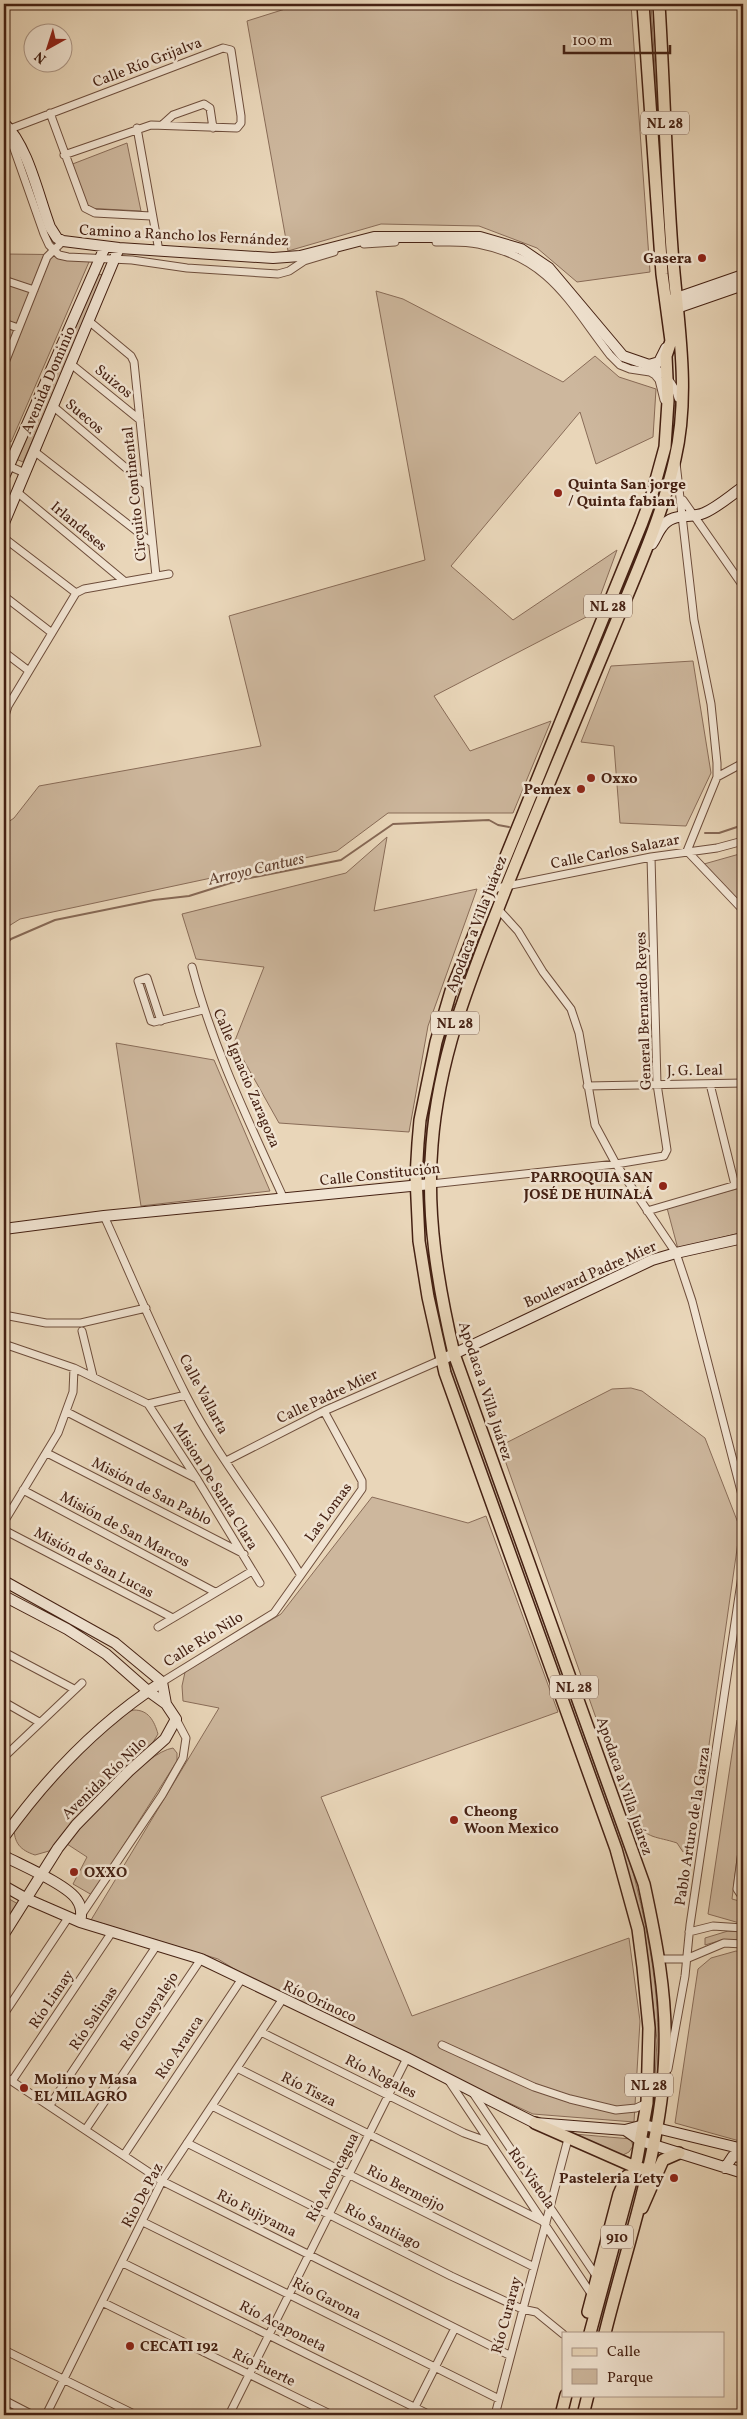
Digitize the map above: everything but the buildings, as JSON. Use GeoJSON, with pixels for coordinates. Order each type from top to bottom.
{"type":"FeatureCollection","features":[{"type":"Feature","properties":{"kind":"main road","name":"Apodaca a Villa Juárez"},"geometry":{"type":"LineString","coordinates":[[643,4],[672,305],[683,392],[676,457],[665,498],[645,552],[498,908],[453,1029],[434,1121],[431,1184],[432,1237],[454,1354],[641,1875],[660,1959],[665,2020],[663,2086],[653,2145]]}},
{"type":"Feature","properties":{"kind":"main road","name":"Apodaca a Villa Juárez"},"geometry":{"type":"LineString","coordinates":[[641,2141],[648,2103],[648,2020],[638,1929],[629,1890],[441,1360],[419,1241],[416,1186],[420,1120],[436,1042],[451,991],[651,498],[665,447],[668,412],[666,356],[671,338],[672,305],[659,4]]}},
{"type":"Feature","properties":{"kind":"main road"},"geometry":{"type":"LineString","coordinates":[[647,59],[662,58]]}},
{"type":"Feature","properties":{"kind":"main road"},"geometry":{"type":"LineString","coordinates":[[535,2123],[634,2167],[652,2171],[663,2160],[679,2153]]}},
{"type":"Feature","properties":{"kind":"main road","name":"910"},"geometry":{"type":"LineString","coordinates":[[590,2332],[641,2141]]}},
{"type":"Feature","properties":{"kind":"main road","name":"910"},"geometry":{"type":"LineString","coordinates":[[604,2332],[636,2215],[652,2171],[653,2145]]}},
{"type":"Feature","properties":{"kind":"main road"},"geometry":{"type":"LineString","coordinates":[[583,2332],[621,2188],[634,2167]]}},
{"type":"Feature","properties":{"kind":"main road"},"geometry":{"type":"LineString","coordinates":[[561,2415],[566,2396]]}},
{"type":"Feature","properties":{"kind":"main road"},"geometry":{"type":"LineString","coordinates":[[568,2415],[574,2396]]}},
{"type":"Feature","properties":{"kind":"main road"},"geometry":{"type":"LineString","coordinates":[[583,2415],[588,2396]]}},
{"type":"Feature","properties":{"kind":"street","name":"Calle Río Grijalva"},"geometry":{"type":"LineString","coordinates":[[6,128],[226,48],[231,50],[241,123],[237,128],[213,128]]}},
{"type":"Feature","properties":{"kind":"street"},"geometry":{"type":"LineString","coordinates":[[64,155],[137,128],[163,124],[213,128],[210,108],[204,104],[173,115],[163,124]]}},
{"type":"Feature","properties":{"kind":"street"},"geometry":{"type":"LineString","coordinates":[[50,113],[83,206],[87,211],[152,216]]}},
{"type":"Feature","properties":{"kind":"street"},"geometry":{"type":"LineString","coordinates":[[6,128],[44,234],[58,255],[132,260],[187,268],[278,274],[289,271],[304,261],[354,246],[375,242],[477,243],[519,256],[542,271],[560,288],[610,355],[620,364],[630,369],[650,372],[655,375],[659,380],[668,412]]}},
{"type":"Feature","properties":{"kind":"street","name":"Camino a Rancho los Fernández"},"geometry":{"type":"LineString","coordinates":[[6,128],[22,150],[50,228],[57,238],[63,241],[106,247],[273,258],[300,256],[374,237],[480,237],[521,250],[546,265],[566,286],[616,350],[630,360],[649,365]]}},
{"type":"Feature","properties":{"kind":"street"},"geometry":{"type":"LineString","coordinates":[[137,128],[159,250]]}},
{"type":"Feature","properties":{"kind":"street"},"geometry":{"type":"LineString","coordinates":[[4,365],[47,257],[63,241]]}},
{"type":"Feature","properties":{"kind":"street","name":"Avenida Dominio"},"geometry":{"type":"LineString","coordinates":[[4,477],[6,465],[106,247]]}},
{"type":"Feature","properties":{"kind":"street","name":"Avenida Dominio"},"geometry":{"type":"LineString","coordinates":[[4,523],[90,322],[119,248]]}},
{"type":"Feature","properties":{"kind":"street"},"geometry":{"type":"LineString","coordinates":[[672,305],[743,276]]}},
{"type":"Feature","properties":{"kind":"street"},"geometry":{"type":"LineString","coordinates":[[4,280],[34,290]]}},
{"type":"Feature","properties":{"kind":"street"},"geometry":{"type":"LineString","coordinates":[[672,305],[743,286]]}},
{"type":"Feature","properties":{"kind":"street","name":"Circuito Continental"},"geometry":{"type":"LineString","coordinates":[[76,593],[84,589],[156,576],[133,359],[90,322]]}},
{"type":"Feature","properties":{"kind":"street"},"geometry":{"type":"LineString","coordinates":[[4,323],[18,328]]}},
{"type":"Feature","properties":{"kind":"street"},"geometry":{"type":"LineString","coordinates":[[649,365],[659,362],[671,338]]}},
{"type":"Feature","properties":{"kind":"street","name":"Suizos"},"geometry":{"type":"LineString","coordinates":[[71,364],[140,420]]}},
{"type":"Feature","properties":{"kind":"street"},"geometry":{"type":"LineString","coordinates":[[649,365],[659,370],[677,392],[679,402],[679,436]]}},
{"type":"Feature","properties":{"kind":"street","name":"Suecos"},"geometry":{"type":"LineString","coordinates":[[54,408],[146,485]]}},
{"type":"Feature","properties":{"kind":"street"},"geometry":{"type":"LineString","coordinates":[[34,451],[152,543]]}},
{"type":"Feature","properties":{"kind":"street"},"geometry":{"type":"LineString","coordinates":[[676,457],[681,497],[690,516],[743,586]]}},
{"type":"Feature","properties":{"kind":"street"},"geometry":{"type":"LineString","coordinates":[[6,465],[25,473]]}},
{"type":"Feature","properties":{"kind":"street"},"geometry":{"type":"LineString","coordinates":[[645,552],[666,522],[678,516],[690,516],[706,512],[742,490]]}},
{"type":"Feature","properties":{"kind":"street","name":"Irlandeses"},"geometry":{"type":"LineString","coordinates":[[17,492],[124,581]]}},
{"type":"Feature","properties":{"kind":"street"},"geometry":{"type":"LineString","coordinates":[[690,516],[694,620],[714,726],[717,777],[697,823],[689,848],[743,910]]}},
{"type":"Feature","properties":{"kind":"street"},"geometry":{"type":"LineString","coordinates":[[4,538],[76,593],[5,709],[4,719]]}},
{"type":"Feature","properties":{"kind":"street"},"geometry":{"type":"LineString","coordinates":[[156,576],[169,574]]}},
{"type":"Feature","properties":{"kind":"street"},"geometry":{"type":"LineString","coordinates":[[4,596],[52,633]]}},
{"type":"Feature","properties":{"kind":"street"},"geometry":{"type":"LineString","coordinates":[[4,652],[29,672]]}},
{"type":"Feature","properties":{"kind":"street"},"geometry":{"type":"LineString","coordinates":[[717,777],[743,763]]}},
{"type":"Feature","properties":{"kind":"street","name":"Calle Carlos Salazar"},"geometry":{"type":"LineString","coordinates":[[492,889],[689,848],[718,848],[743,842]]}},
{"type":"Feature","properties":{"kind":"street","name":"General Bernardo Reyes"},"geometry":{"type":"LineString","coordinates":[[651,857],[657,1084],[667,1150],[664,1156],[658,1159]]}},
{"type":"Feature","properties":{"kind":"street"},"geometry":{"type":"LineString","coordinates":[[498,908],[518,931],[543,972],[571,1008],[579,1033],[595,1125],[616,1164],[676,1253],[692,1301],[743,1499]]}},
{"type":"Feature","properties":{"kind":"street","name":"Calle Ignacio Zaragoza"},"geometry":{"type":"LineString","coordinates":[[192,967],[204,1010],[222,1061],[283,1197]]}},
{"type":"Feature","properties":{"kind":"street"},"geometry":{"type":"LineString","coordinates":[[161,1021],[146,978],[138,981],[149,1019],[154,1022],[161,1021],[204,1010]]}},
{"type":"Feature","properties":{"kind":"street","name":"J. G. Leal"},"geometry":{"type":"LineString","coordinates":[[587,1086],[743,1083]]}},
{"type":"Feature","properties":{"kind":"street"},"geometry":{"type":"LineString","coordinates":[[710,1084],[735,1185]]}},
{"type":"Feature","properties":{"kind":"street","name":"Calle Constitución"},"geometry":{"type":"LineString","coordinates":[[4,1229],[104,1216],[283,1197],[416,1186],[658,1159]]}},
{"type":"Feature","properties":{"kind":"street"},"geometry":{"type":"LineString","coordinates":[[647,1212],[743,1183]]}},
{"type":"Feature","properties":{"kind":"street","name":"Calle Vallarta"},"geometry":{"type":"LineString","coordinates":[[104,1216],[186,1395],[226,1461],[279,1538],[300,1574]]}},
{"type":"Feature","properties":{"kind":"street","name":"Boulevard Padre Mier"},"geometry":{"type":"LineString","coordinates":[[441,1360],[652,1260],[743,1238]]}},
{"type":"Feature","properties":{"kind":"street"},"geometry":{"type":"LineString","coordinates":[[4,1315],[46,1323],[81,1323],[146,1308]]}},
{"type":"Feature","properties":{"kind":"street"},"geometry":{"type":"LineString","coordinates":[[82,1331],[93,1376]]}},
{"type":"Feature","properties":{"kind":"street"},"geometry":{"type":"LineString","coordinates":[[4,1344],[74,1368],[148,1404],[186,1395]]}},
{"type":"Feature","properties":{"kind":"street","name":"Calle Padre Mier"},"geometry":{"type":"LineString","coordinates":[[226,1461],[324,1411],[441,1360]]}},
{"type":"Feature","properties":{"kind":"street"},"geometry":{"type":"LineString","coordinates":[[4,1532],[4,1521],[48,1453],[67,1412],[73,1392],[74,1368]]}},
{"type":"Feature","properties":{"kind":"street","name":"Mision De Santa Clara"},"geometry":{"type":"LineString","coordinates":[[148,1404],[244,1554],[260,1583]]}},
{"type":"Feature","properties":{"kind":"street","name":"Las Lomas"},"geometry":{"type":"LineString","coordinates":[[300,1574],[364,1485],[324,1411]]}},
{"type":"Feature","properties":{"kind":"street"},"geometry":{"type":"LineString","coordinates":[[67,1412],[197,1479]]}},
{"type":"Feature","properties":{"kind":"street","name":"Misión de San Pablo"},"geometry":{"type":"LineString","coordinates":[[48,1453],[244,1554]]}},
{"type":"Feature","properties":{"kind":"street","name":"Misión de San Marcos"},"geometry":{"type":"LineString","coordinates":[[23,1490],[215,1592]]}},
{"type":"Feature","properties":{"kind":"street","name":"Misión de San Lucas"},"geometry":{"type":"LineString","coordinates":[[4,1532],[171,1617]]}},
{"type":"Feature","properties":{"kind":"street","name":"Pablo Arturo de la Garza"},"geometry":{"type":"LineString","coordinates":[[663,2086],[676,2031],[743,1569]]}},
{"type":"Feature","properties":{"kind":"street"},"geometry":{"type":"LineString","coordinates":[[158,1627],[171,1617],[252,1571]]}},
{"type":"Feature","properties":{"kind":"street","name":"Calle Río Nilo"},"geometry":{"type":"LineString","coordinates":[[148,1691],[274,1613],[300,1574]]}},
{"type":"Feature","properties":{"kind":"street"},"geometry":{"type":"LineString","coordinates":[[4,1581],[115,1642],[162,1682],[166,1704]]}},
{"type":"Feature","properties":{"kind":"street"},"geometry":{"type":"LineString","coordinates":[[4,1596],[87,1641],[130,1673],[148,1691],[166,1704],[186,1738],[183,1758],[162,1795],[81,1918]]}},
{"type":"Feature","properties":{"kind":"street"},"geometry":{"type":"LineString","coordinates":[[4,1652],[74,1689]]}},
{"type":"Feature","properties":{"kind":"street"},"geometry":{"type":"LineString","coordinates":[[4,1754],[82,1683]]}},
{"type":"Feature","properties":{"kind":"street"},"geometry":{"type":"LineString","coordinates":[[4,1837],[38,1792],[61,1766],[91,1737],[148,1691]]}},
{"type":"Feature","properties":{"kind":"street"},"geometry":{"type":"LineString","coordinates":[[4,1702],[39,1722]]}},
{"type":"Feature","properties":{"kind":"street","name":"Avenida Río Nilo"},"geometry":{"type":"LineString","coordinates":[[4,1934],[58,1848],[76,1825],[165,1739],[176,1719]]}},
{"type":"Feature","properties":{"kind":"street"},"geometry":{"type":"LineString","coordinates":[[741,1896],[737,1890],[743,1848]]}},
{"type":"Feature","properties":{"kind":"street"},"geometry":{"type":"LineString","coordinates":[[4,1856],[76,1898],[81,1918]]}},
{"type":"Feature","properties":{"kind":"street","name":"Río Orinoco"},"geometry":{"type":"LineString","coordinates":[[4,1886],[68,1918],[81,1918],[112,1932],[201,1959],[240,1980],[448,2078],[535,2123],[625,2130],[644,2125]]}},
{"type":"Feature","properties":{"kind":"street"},"geometry":{"type":"LineString","coordinates":[[4,2014],[68,1918]]}},
{"type":"Feature","properties":{"kind":"street"},"geometry":{"type":"LineString","coordinates":[[689,1932],[713,1926],[743,1928]]}},
{"type":"Feature","properties":{"kind":"street","name":"Río Limay"},"geometry":{"type":"LineString","coordinates":[[12,2081],[112,1932]]}},
{"type":"Feature","properties":{"kind":"street"},"geometry":{"type":"LineString","coordinates":[[660,1959],[686,1959],[717,1945],[743,1944]]}},
{"type":"Feature","properties":{"kind":"street","name":"Río Salinas"},"geometry":{"type":"LineString","coordinates":[[50,2105],[157,1945]]}},
{"type":"Feature","properties":{"kind":"street","name":"Río Guayalejo"},"geometry":{"type":"LineString","coordinates":[[86,2128],[201,1959]]}},
{"type":"Feature","properties":{"kind":"street","name":"Río Arauca"},"geometry":{"type":"LineString","coordinates":[[124,2155],[240,1980]]}},
{"type":"Feature","properties":{"kind":"street","name":"Rio De Paz"},"geometry":{"type":"LineString","coordinates":[[46,2415],[104,2303],[162,2181],[282,2000]]}},
{"type":"Feature","properties":{"kind":"street","name":"Río Nogales"},"geometry":{"type":"LineString","coordinates":[[261,2032],[464,2133],[489,2142]]}},
{"type":"Feature","properties":{"kind":"street"},"geometry":{"type":"LineString","coordinates":[[442,2045],[534,2087],[570,2099],[616,2110],[636,2108],[648,2103]]}},
{"type":"Feature","properties":{"kind":"street","name":"Río Aconcagua"},"geometry":{"type":"LineString","coordinates":[[230,2415],[248,2374],[407,2058]]}},
{"type":"Feature","properties":{"kind":"street","name":"Río Tisza"},"geometry":{"type":"LineString","coordinates":[[236,2068],[369,2134]]}},
{"type":"Feature","properties":{"kind":"street","name":"Rio Fujiyama"},"geometry":{"type":"LineString","coordinates":[[4,2076],[86,2128],[162,2181],[509,2355]]}},
{"type":"Feature","properties":{"kind":"street","name":"Río Vistola"},"geometry":{"type":"LineString","coordinates":[[448,2078],[592,2295]]}},
{"type":"Feature","properties":{"kind":"street","name":"Río Vistola"},"geometry":{"type":"LineString","coordinates":[[472,2091],[597,2277]]}},
{"type":"Feature","properties":{"kind":"street","name":"Rio Bermejjo"},"geometry":{"type":"LineString","coordinates":[[212,2106],[534,2267]]}},
{"type":"Feature","properties":{"kind":"street"},"geometry":{"type":"LineString","coordinates":[[644,2125],[743,2149]]}},
{"type":"Feature","properties":{"kind":"street"},"geometry":{"type":"LineString","coordinates":[[625,2130],[641,2141],[743,2173]]}},
{"type":"Feature","properties":{"kind":"street"},"geometry":{"type":"LineString","coordinates":[[369,2134],[546,2223]]}},
{"type":"Feature","properties":{"kind":"street","name":"Río Curaray"},"geometry":{"type":"LineString","coordinates":[[495,2415],[509,2355],[568,2139]]}},
{"type":"Feature","properties":{"kind":"street","name":"Río Santiago"},"geometry":{"type":"LineString","coordinates":[[188,2143],[522,2309],[536,2312],[562,2333]]}},
{"type":"Feature","properties":{"kind":"street"},"geometry":{"type":"LineString","coordinates":[[725,2168],[733,2156],[743,2157]]}},
{"type":"Feature","properties":{"kind":"street","name":"Río Garona"},"geometry":{"type":"LineString","coordinates":[[142,2222],[499,2399]]}},
{"type":"Feature","properties":{"kind":"street","name":"Río Acaponeta"},"geometry":{"type":"LineString","coordinates":[[123,2263],[430,2415]]}},
{"type":"Feature","properties":{"kind":"street","name":"Río Fuerte"},"geometry":{"type":"LineString","coordinates":[[104,2303],[332,2415]]}},
{"type":"Feature","properties":{"kind":"street"},"geometry":{"type":"LineString","coordinates":[[410,2415],[455,2328]]}},
{"type":"Feature","properties":{"kind":"street"},"geometry":{"type":"LineString","coordinates":[[4,2350],[136,2415]]}},
{"type":"Feature","properties":{"kind":"street"},"geometry":{"type":"LineString","coordinates":[[4,2400],[33,2415]]}},
{"type":"Feature","properties":{"kind":"green space"},"geometry":{"type":"Polygon","coordinates":[[[301,4],[631,4],[650,272],[577,282],[537,248],[479,226],[381,224],[288,251],[247,21],[301,4]]]}},
{"type":"Feature","properties":{"kind":"green space"},"geometry":{"type":"Polygon","coordinates":[[[646,4],[651,4],[665,231],[663,217],[646,4]]]}},
{"type":"Feature","properties":{"kind":"green space"},"geometry":{"type":"Polygon","coordinates":[[[127,143],[141,211],[85,208],[70,165],[127,143]]]}},
{"type":"Feature","properties":{"kind":"green space"},"geometry":{"type":"Polygon","coordinates":[[[4,254],[92,255],[11,442],[4,439],[4,254]]]}},
{"type":"Feature","properties":{"kind":"green space"},"geometry":{"type":"Polygon","coordinates":[[[105,274],[23,462],[16,459],[97,275],[105,274]]]}},
{"type":"Feature","properties":{"kind":"green space"},"geometry":{"type":"Polygon","coordinates":[[[376,291],[403,299],[563,382],[595,356],[619,377],[656,389],[653,437],[596,464],[580,412],[451,566],[513,620],[617,550],[594,613],[434,696],[470,751],[551,721],[513,813],[388,813],[337,851],[20,919],[4,929],[4,825],[14,818],[39,786],[261,746],[229,616],[425,560],[376,291]]]}},
{"type":"Feature","properties":{"kind":"green space"},"geometry":{"type":"Polygon","coordinates":[[[674,405],[668,472],[653,519],[532,812],[531,808],[594,656],[667,456],[674,405]]]}},
{"type":"Feature","properties":{"kind":"green space"},"geometry":{"type":"Polygon","coordinates":[[[693,661],[711,773],[686,826],[620,823],[614,746],[581,742],[611,666],[693,661]]]}},
{"type":"Feature","properties":{"kind":"green space"},"geometry":{"type":"Polygon","coordinates":[[[387,837],[374,911],[477,889],[428,1026],[409,1132],[279,1123],[234,1043],[264,967],[196,959],[182,914],[346,873],[387,837]]]}},
{"type":"Feature","properties":{"kind":"green space"},"geometry":{"type":"Polygon","coordinates":[[[743,853],[743,905],[704,864],[743,853]]]}},
{"type":"Feature","properties":{"kind":"green space"},"geometry":{"type":"Polygon","coordinates":[[[454,1004],[457,1006],[426,1176],[423,1177],[429,1102],[440,1050],[454,1004]]]}},
{"type":"Feature","properties":{"kind":"green space"},"geometry":{"type":"Polygon","coordinates":[[[116,1043],[214,1060],[270,1191],[141,1206],[116,1043]]]}},
{"type":"Feature","properties":{"kind":"green space"},"geometry":{"type":"Polygon","coordinates":[[[743,1187],[743,1232],[678,1249],[667,1208],[743,1187]]]}},
{"type":"Feature","properties":{"kind":"green space"},"geometry":{"type":"Polygon","coordinates":[[[422,1195],[426,1248],[446,1344],[431,1292],[424,1244],[422,1195]]]}},
{"type":"Feature","properties":{"kind":"green space"},"geometry":{"type":"Polygon","coordinates":[[[451,1363],[633,1872],[647,1934],[656,1993],[658,2053],[653,2117],[657,2040],[647,1951],[629,1876],[463,1406],[450,1368],[451,1363]]]}},
{"type":"Feature","properties":{"kind":"green space"},"geometry":{"type":"Polygon","coordinates":[[[631,1388],[642,1391],[705,1438],[740,1528],[694,1850],[683,1852],[677,1843],[648,1834],[632,1820],[500,1446],[612,1389],[631,1388]]]}},
{"type":"Feature","properties":{"kind":"green space"},"geometry":{"type":"Polygon","coordinates":[[[372,1497],[468,1523],[486,1516],[558,1712],[321,1797],[412,2016],[629,1938],[640,2021],[634,2122],[533,2114],[280,1997],[218,1959],[91,1920],[219,1708],[183,1701],[182,1686],[185,1672],[281,1614],[372,1497]]]}},
{"type":"Feature","properties":{"kind":"green space"},"geometry":{"type":"Polygon","coordinates":[[[134,1710],[147,1714],[155,1724],[158,1734],[150,1747],[87,1806],[49,1851],[35,1855],[25,1851],[17,1842],[14,1827],[75,1757],[127,1712],[134,1710]]]}},
{"type":"Feature","properties":{"kind":"green space"},"geometry":{"type":"Polygon","coordinates":[[[737,1720],[743,1722],[743,1810],[732,1899],[743,1902],[743,1924],[708,1914],[737,1720]]]}},
{"type":"Feature","properties":{"kind":"green space"},"geometry":{"type":"Polygon","coordinates":[[[173,1748],[177,1753],[177,1761],[92,1895],[73,1884],[87,1857],[67,1844],[132,1774],[161,1752],[173,1748]]]}},
{"type":"Feature","properties":{"kind":"green space"},"geometry":{"type":"Polygon","coordinates":[[[4,1896],[18,1904],[4,1925],[4,1896]]]}},
{"type":"Feature","properties":{"kind":"green space"},"geometry":{"type":"Polygon","coordinates":[[[728,1931],[743,1932],[743,1940],[722,1940],[705,1945],[705,1938],[728,1931]]]}},
{"type":"Feature","properties":{"kind":"green space"},"geometry":{"type":"Polygon","coordinates":[[[736,1951],[743,1953],[743,2142],[675,2123],[698,1969],[711,1958],[736,1951]]]}},
{"type":"Feature","properties":{"kind":"green space"},"geometry":{"type":"Polygon","coordinates":[[[563,2133],[631,2139],[633,2146],[629,2152],[621,2156],[563,2133]]]}},
{"type":"Feature","properties":{"kind":"waterway","name":"Arroyo Cantues"},"geometry":{"type":"LineString","coordinates":[[4,946],[11,939],[55,920],[154,900],[189,896],[240,880],[341,860],[393,824],[489,820],[498,825],[509,827]]}},
{"type":"Feature","properties":{"kind":"waterway","name":"Arroyo Cantues"},"geometry":{"type":"LineString","coordinates":[[705,833],[719,833],[743,825]]}},
{"type":"Feature","properties":{"kind":"place","name":"Gasera"},"geometry":{"type":"Point","coordinates":[702,258]}},
{"type":"Feature","properties":{"kind":"place","name":"Quinta San jorge / Quinta fabian"},"geometry":{"type":"Point","coordinates":[558,493]}},
{"type":"Feature","properties":{"kind":"place","name":"Oxxo"},"geometry":{"type":"Point","coordinates":[591,778]}},
{"type":"Feature","properties":{"kind":"place","name":"Pemex"},"geometry":{"type":"Point","coordinates":[581,789]}},
{"type":"Feature","properties":{"kind":"place","name":"PARROQUIA SAN JOSÉ DE HUINALÁ"},"geometry":{"type":"Point","coordinates":[663,1186]}},
{"type":"Feature","properties":{"kind":"place","name":"Cheong Woon Mexico"},"geometry":{"type":"Point","coordinates":[454,1820]}},
{"type":"Feature","properties":{"kind":"place","name":"OXXO"},"geometry":{"type":"Point","coordinates":[74,1872]}},
{"type":"Feature","properties":{"kind":"place","name":"Molino y Masa EL MILAGRO"},"geometry":{"type":"Point","coordinates":[24,2088]}},
{"type":"Feature","properties":{"kind":"place","name":"Pasteleria Lety"},"geometry":{"type":"Point","coordinates":[674,2178]}},
{"type":"Feature","properties":{"kind":"place","name":"CECATI 192"},"geometry":{"type":"Point","coordinates":[130,2346]}}]}
